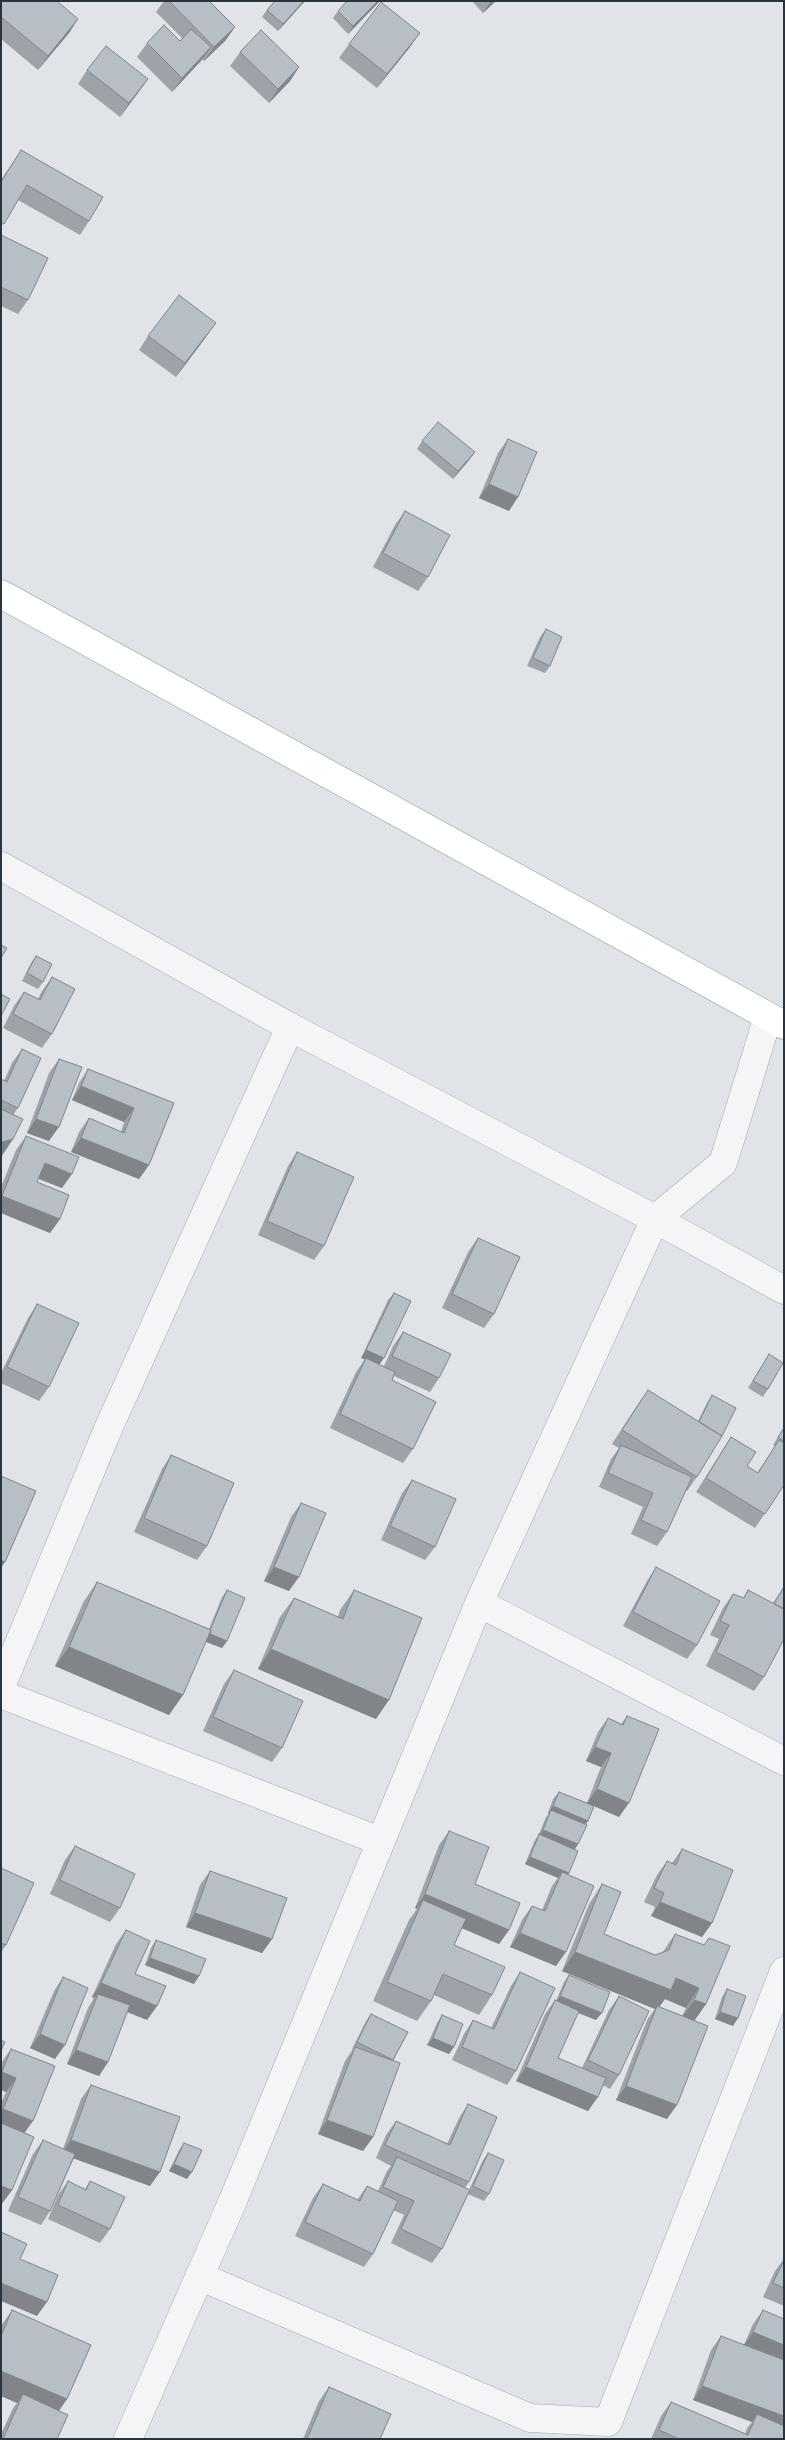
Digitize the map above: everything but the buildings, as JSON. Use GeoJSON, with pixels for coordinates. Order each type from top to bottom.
{"type":"FeatureCollection","features":[{"type":"Feature","properties":{"kind":"highway"},"geometry":{"type":"LineString","coordinates":[[1,594],[776,1021]]}},
{"type":"Feature","properties":{"kind":"street"},"geometry":{"type":"LineString","coordinates":[[1,866],[290,1027],[655,1219],[784,1290]]}},
{"type":"Feature","properties":{"kind":"street"},"geometry":{"type":"LineString","coordinates":[[128,2439],[234,2198],[479,1603],[655,1219],[723,1163],[776,1021]]}},
{"type":"Feature","properties":{"kind":"street"},"geometry":{"type":"LineString","coordinates":[[1,1687],[108,1429],[290,1027]]}},
{"type":"Feature","properties":{"kind":"street"},"geometry":{"type":"LineString","coordinates":[[479,1603],[784,1761]]}},
{"type":"Feature","properties":{"kind":"street"},"geometry":{"type":"LineString","coordinates":[[1,1694],[380,1841]]}},
{"type":"Feature","properties":{"kind":"street"},"geometry":{"type":"LineString","coordinates":[[199,2276],[530,2418],[611,2430],[784,1972]]}}]}
